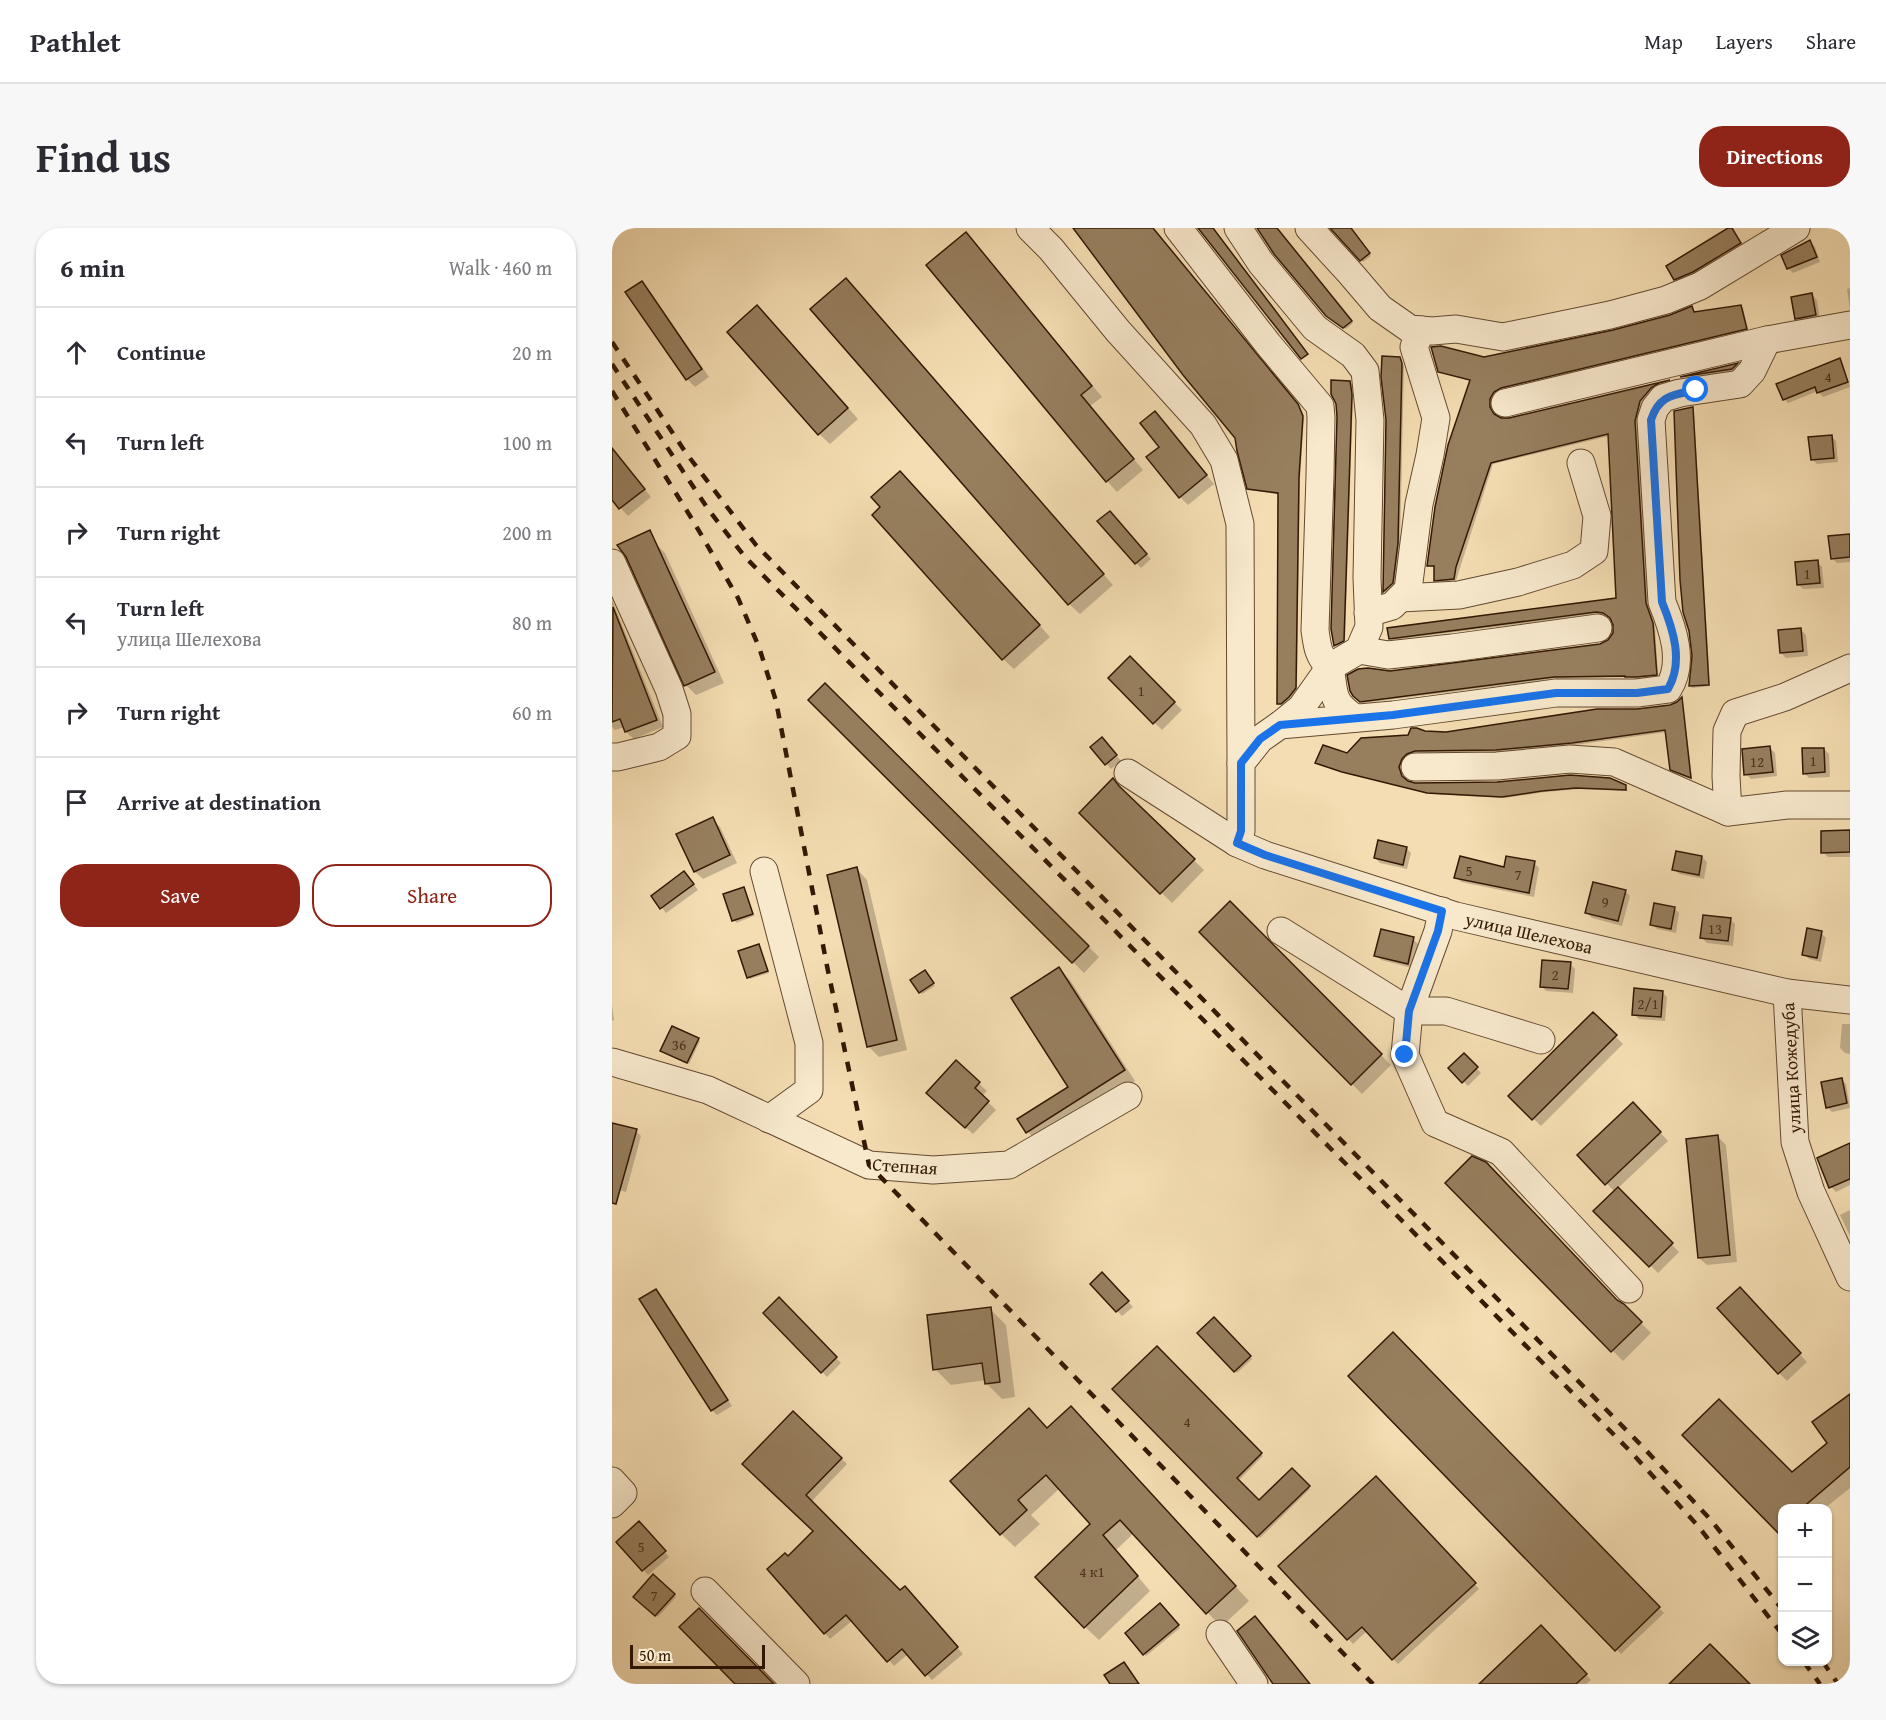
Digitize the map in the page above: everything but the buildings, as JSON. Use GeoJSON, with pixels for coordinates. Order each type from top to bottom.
{"type":"FeatureCollection","features":[{"type":"Feature","properties":{"kind":"street"},"geometry":{"type":"LineString","coordinates":[[1030,228],[1051,249],[1118,331],[1203,425],[1224,460],[1240,524],[1241,831],[1237,843]]}},
{"type":"Feature","properties":{"kind":"street"},"geometry":{"type":"LineString","coordinates":[[1178,228],[1268,344],[1320,406],[1322,417],[1321,464],[1315,630],[1317,647],[1323,661],[1330,667],[1334,694],[1341,709],[1355,718]]}},
{"type":"Feature","properties":{"kind":"street"},"geometry":{"type":"LineString","coordinates":[[1238,228],[1261,263],[1315,328],[1353,355],[1365,371],[1370,420],[1367,578],[1369,627],[1359,650],[1330,667],[1300,708],[1260,739],[1241,763]]}},
{"type":"Feature","properties":{"kind":"street"},"geometry":{"type":"LineString","coordinates":[[1309,228],[1380,308],[1410,329],[1432,331],[1456,329],[1503,337],[1611,315],[1665,300],[1700,286],[1796,228]]}},
{"type":"Feature","properties":{"kind":"street"},"geometry":{"type":"LineString","coordinates":[[1505,403],[1767,340],[1850,325]]}},
{"type":"Feature","properties":{"kind":"street"},"geometry":{"type":"LineString","coordinates":[[1368,613],[1392,606],[1408,590],[1419,504],[1436,418],[1414,347],[1421,330]]}},
{"type":"Feature","properties":{"kind":"street"},"geometry":{"type":"LineString","coordinates":[[1280,725],[1556,693],[1637,693],[1668,689],[1677,665],[1675,643],[1662,602],[1651,420],[1655,408],[1663,398],[1680,393],[1740,384],[1752,371],[1767,340]]}},
{"type":"Feature","properties":{"kind":"street"},"geometry":{"type":"LineString","coordinates":[[1401,597],[1459,595],[1518,582],[1573,565],[1594,551],[1597,516],[1581,463]]}},
{"type":"Feature","properties":{"kind":"street"},"geometry":{"type":"LineString","coordinates":[[612,563],[669,689],[677,714],[676,736],[660,747],[618,758],[612,757]]}},
{"type":"Feature","properties":{"kind":"street"},"geometry":{"type":"LineString","coordinates":[[1359,650],[1388,655],[1598,628]]}},
{"type":"Feature","properties":{"kind":"street"},"geometry":{"type":"LineString","coordinates":[[1728,812],[1727,731],[1735,713],[1785,698],[1850,668]]}},
{"type":"Feature","properties":{"kind":"street"},"geometry":{"type":"LineString","coordinates":[[1415,767],[1497,766],[1570,759],[1614,762],[1728,812],[1787,805],[1850,805]]}},
{"type":"Feature","properties":{"kind":"street","name":"улица Шелехова"},"geometry":{"type":"LineString","coordinates":[[1128,772],[1237,843],[1265,855],[1442,911],[1787,993],[1850,1000]]}},
{"type":"Feature","properties":{"kind":"street"},"geometry":{"type":"LineString","coordinates":[[764,871],[809,1043],[809,1090],[769,1119]]}},
{"type":"Feature","properties":{"kind":"street"},"geometry":{"type":"LineString","coordinates":[[1442,911],[1438,931],[1409,1011],[1405,1055],[1435,1124],[1501,1152],[1629,1289]]}},
{"type":"Feature","properties":{"kind":"street"},"geometry":{"type":"LineString","coordinates":[[1281,931],[1409,1011],[1446,1011],[1541,1040]]}},
{"type":"Feature","properties":{"kind":"street","name":"улица Кожедуба"},"geometry":{"type":"LineString","coordinates":[[1787,993],[1795,1142],[1810,1192],[1850,1277]]}},
{"type":"Feature","properties":{"kind":"street","name":"Степная"},"geometry":{"type":"LineString","coordinates":[[612,1062],[708,1090],[869,1165],[944,1169],[1009,1165],[1128,1096]]}},
{"type":"Feature","properties":{"kind":"street"},"geometry":{"type":"LineString","coordinates":[[612,1481],[623,1493],[612,1504]]}},
{"type":"Feature","properties":{"kind":"street"},"geometry":{"type":"LineString","coordinates":[[705,1591],[796,1684]]}},
{"type":"Feature","properties":{"kind":"street"},"geometry":{"type":"LineString","coordinates":[[1220,1634],[1254,1684]]}},
{"type":"Feature","properties":{"kind":"railway"},"geometry":{"type":"LineString","coordinates":[[612,342],[686,453],[756,545],[1642,1446],[1710,1519],[1778,1604]]}},
{"type":"Feature","properties":{"kind":"railway"},"geometry":{"type":"LineString","coordinates":[[612,364],[708,509],[745,557],[1631,1452],[1698,1526],[1778,1629]]}},
{"type":"Feature","properties":{"kind":"railway"},"geometry":{"type":"LineString","coordinates":[[612,391],[738,598],[759,647],[776,701],[827,966],[869,1165],[1373,1684]]}},
{"type":"Feature","properties":{"kind":"railway"},"geometry":{"type":"LineString","coordinates":[[1807,1666],[1820,1684]]}},
{"type":"Feature","properties":{"kind":"railway"},"geometry":{"type":"LineString","coordinates":[[1826,1666],[1838,1684]]}},
{"type":"Feature","properties":{"kind":"route"},"geometry":{"type":"LineString","coordinates":[[1405,1055],[1409,1011],[1438,931],[1442,911],[1265,855],[1237,843],[1241,831],[1241,763],[1260,739],[1280,725],[1393,715],[1556,693],[1637,693],[1668,689],[1677,665],[1675,643],[1662,602],[1651,420],[1655,408],[1663,398],[1696,390]]}}]}
